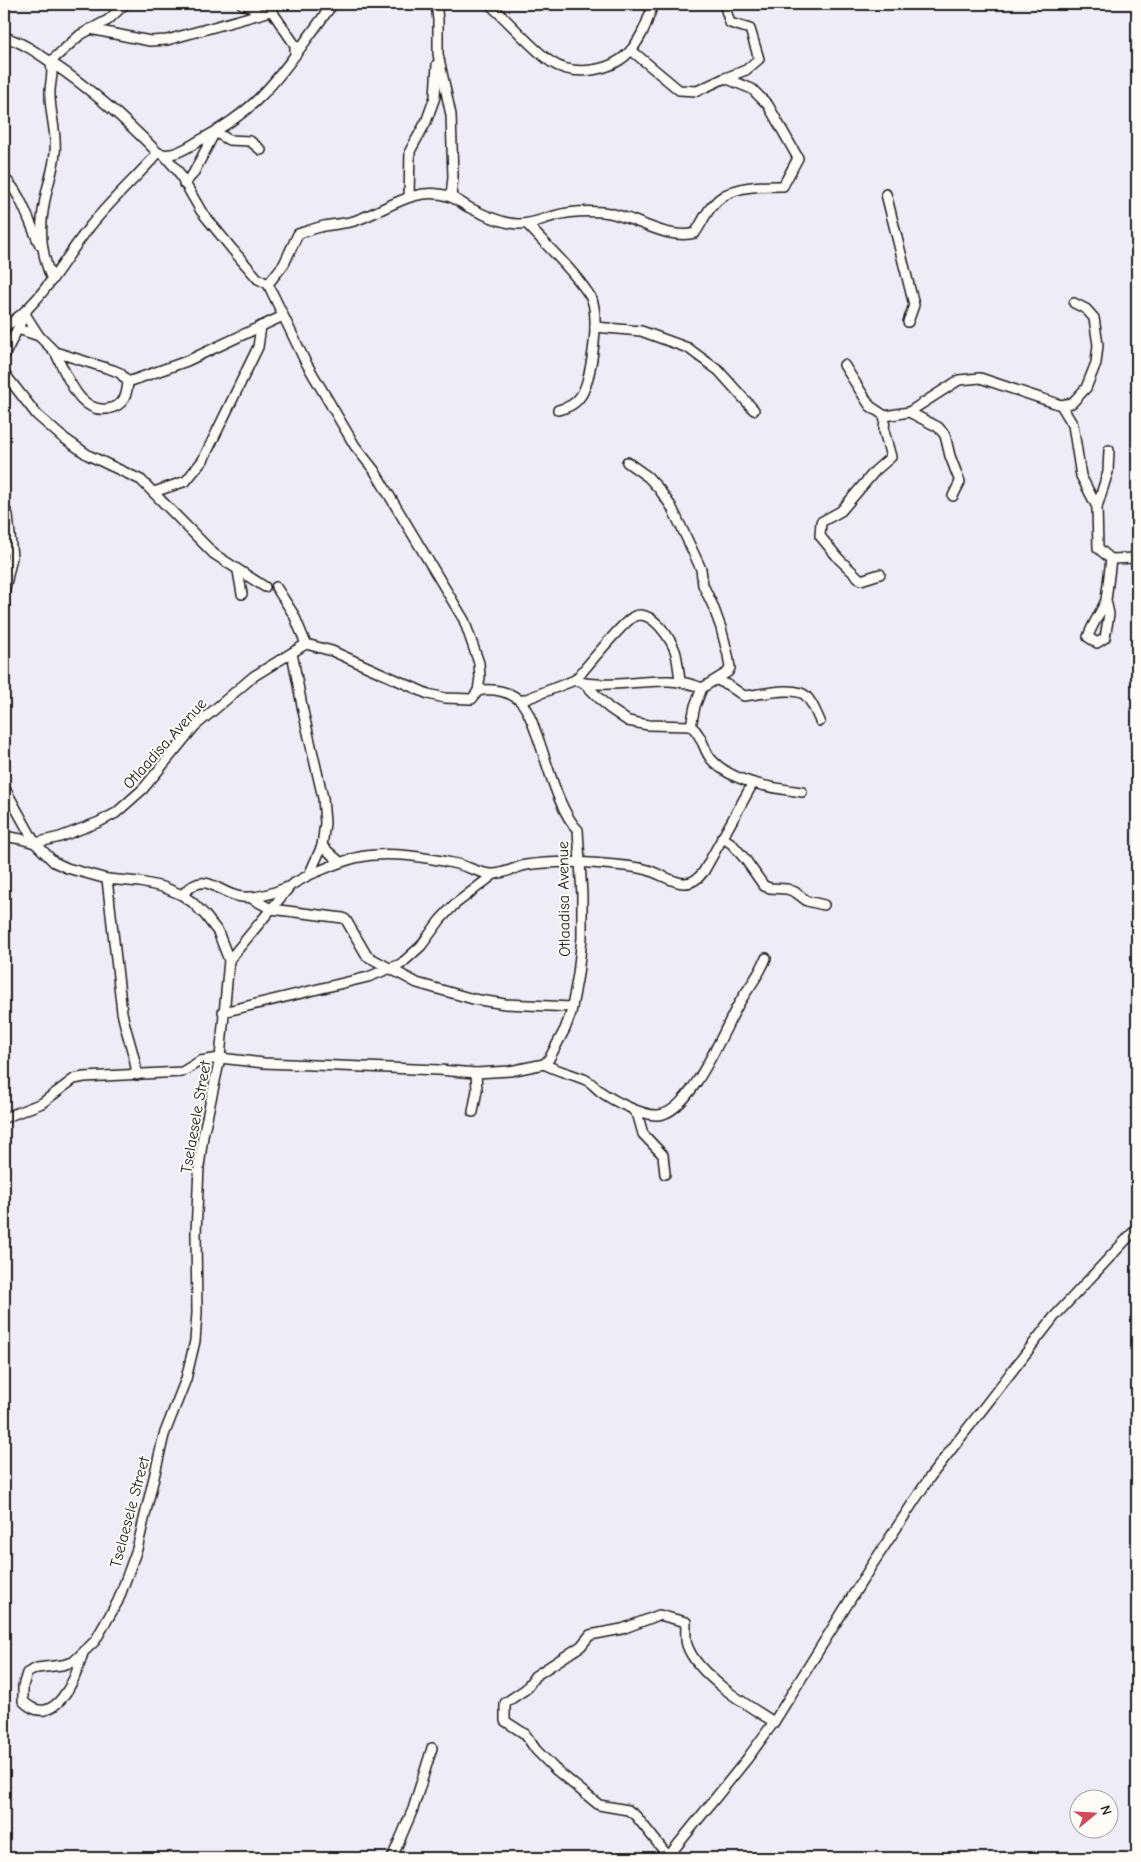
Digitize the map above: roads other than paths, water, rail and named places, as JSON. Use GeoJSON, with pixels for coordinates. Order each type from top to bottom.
{"type":"FeatureCollection","features":[{"type":"Feature","properties":{"kind":"street"},"geometry":{"type":"LineString","coordinates":[[50,62],[80,35],[108,20],[125,4]]}},
{"type":"Feature","properties":{"kind":"street"},"geometry":{"type":"LineString","coordinates":[[242,4],[251,7],[260,14]]}},
{"type":"Feature","properties":{"kind":"street"},"geometry":{"type":"LineString","coordinates":[[4,356],[27,311],[52,280],[87,230],[112,201],[162,154],[179,151],[215,132],[241,114],[279,76],[333,4]]}},
{"type":"Feature","properties":{"kind":"street"},"geometry":{"type":"LineString","coordinates":[[409,196],[410,151],[426,122],[435,97],[438,54],[436,4]]}},
{"type":"Feature","properties":{"kind":"street"},"geometry":{"type":"LineString","coordinates":[[490,4],[552,62],[566,69],[592,71],[609,65],[631,50],[644,29],[653,4]]}},
{"type":"Feature","properties":{"kind":"street"},"geometry":{"type":"LineString","coordinates":[[631,50],[679,90],[697,91],[746,70],[759,59],[750,29],[730,23],[724,4]]}},
{"type":"Feature","properties":{"kind":"street"},"geometry":{"type":"LineString","coordinates":[[90,29],[150,41],[167,40],[260,14],[269,7],[294,44],[295,53]]}},
{"type":"Feature","properties":{"kind":"street"},"geometry":{"type":"LineString","coordinates":[[4,37],[22,44],[99,97],[162,154],[178,170],[184,184],[201,211],[232,250],[258,279],[268,284],[305,361],[355,446],[374,470],[464,620],[479,663],[478,691],[472,699],[445,698],[428,694],[332,651],[306,644],[294,616],[276,587]]}},
{"type":"Feature","properties":{"kind":"street"},"geometry":{"type":"LineString","coordinates":[[438,54],[451,115],[453,177],[450,197]]}},
{"type":"Feature","properties":{"kind":"street"},"geometry":{"type":"LineString","coordinates":[[42,250],[42,215],[56,152],[49,89],[53,67],[50,62]]}},
{"type":"Feature","properties":{"kind":"street"},"geometry":{"type":"LineString","coordinates":[[268,284],[284,264],[298,234],[323,226],[352,222],[409,196],[432,194],[450,197],[491,217],[515,224],[527,224],[583,211],[605,212],[628,217],[664,232],[686,235],[695,233],[712,206],[730,192],[752,186],[782,186],[798,158],[768,104],[752,89],[725,78]]}},
{"type":"Feature","properties":{"kind":"street"},"geometry":{"type":"LineString","coordinates":[[215,132],[229,140],[250,141],[261,150]]}},
{"type":"Feature","properties":{"kind":"street"},"geometry":{"type":"LineString","coordinates":[[184,184],[193,174],[215,132]]}},
{"type":"Feature","properties":{"kind":"street"},"geometry":{"type":"LineString","coordinates":[[4,178],[17,196],[42,250],[52,280]]}},
{"type":"Feature","properties":{"kind":"street"},"geometry":{"type":"LineString","coordinates":[[886,194],[914,305],[908,322]]}},
{"type":"Feature","properties":{"kind":"street"},"geometry":{"type":"LineString","coordinates":[[527,224],[591,297],[593,303],[595,327],[587,380],[583,393],[570,407],[558,410]]}},
{"type":"Feature","properties":{"kind":"street"},"geometry":{"type":"LineString","coordinates":[[844,365],[870,406],[885,416],[909,412],[959,380],[980,378],[1061,404],[1072,403],[1086,388],[1096,364],[1098,345],[1094,318],[1086,309],[1074,303]]}},
{"type":"Feature","properties":{"kind":"street"},"geometry":{"type":"LineString","coordinates":[[4,328],[27,311]]}},
{"type":"Feature","properties":{"kind":"street"},"geometry":{"type":"LineString","coordinates":[[27,311],[39,336],[55,352],[80,398],[90,407],[97,410],[111,408],[119,405],[127,394],[128,382],[120,373],[55,352]]}},
{"type":"Feature","properties":{"kind":"street"},"geometry":{"type":"LineString","coordinates":[[128,382],[187,361],[283,316]]}},
{"type":"Feature","properties":{"kind":"street"},"geometry":{"type":"LineString","coordinates":[[154,492],[186,481],[203,460],[258,347],[261,326]]}},
{"type":"Feature","properties":{"kind":"street"},"geometry":{"type":"LineString","coordinates":[[595,327],[641,331],[688,348],[719,371],[754,410]]}},
{"type":"Feature","properties":{"kind":"street"},"geometry":{"type":"LineString","coordinates":[[18,329],[39,336]]}},
{"type":"Feature","properties":{"kind":"street"},"geometry":{"type":"LineString","coordinates":[[4,373],[37,415],[61,436],[88,455],[141,480],[204,546],[224,562],[264,587]]}},
{"type":"Feature","properties":{"kind":"street"},"geometry":{"type":"LineString","coordinates":[[1061,404],[1073,425],[1081,476],[1098,507]]}},
{"type":"Feature","properties":{"kind":"street"},"geometry":{"type":"LineString","coordinates":[[909,412],[938,426],[945,435],[950,456],[960,482],[953,496]]}},
{"type":"Feature","properties":{"kind":"street"},"geometry":{"type":"LineString","coordinates":[[880,574],[860,580],[820,536],[821,522],[841,511],[874,471],[891,458],[884,431],[885,416]]}},
{"type":"Feature","properties":{"kind":"street"},"geometry":{"type":"LineString","coordinates":[[1108,450],[1108,472],[1098,507],[1098,548],[1111,559],[1137,558]]}},
{"type":"Feature","properties":{"kind":"street"},"geometry":{"type":"LineString","coordinates":[[627,462],[648,477],[671,506],[701,569],[703,584],[713,606],[728,656],[730,668],[728,672],[702,688],[695,706],[692,726]]}},
{"type":"Feature","properties":{"kind":"street"},"geometry":{"type":"LineString","coordinates":[[4,507],[8,515],[12,551],[11,565],[4,592]]}},
{"type":"Feature","properties":{"kind":"street"},"geometry":{"type":"LineString","coordinates":[[4,539],[12,551]]}},
{"type":"Feature","properties":{"kind":"street"},"geometry":{"type":"LineString","coordinates":[[1106,600],[1111,559]]}},
{"type":"Feature","properties":{"kind":"street"},"geometry":{"type":"LineString","coordinates":[[238,571],[242,594]]}},
{"type":"Feature","properties":{"kind":"street"},"geometry":{"type":"LineString","coordinates":[[478,691],[488,689],[498,691],[510,694],[521,701],[575,680],[625,624],[635,616],[640,615],[652,620],[667,636],[676,654],[680,681]]}},
{"type":"Feature","properties":{"kind":"street","name":"Otlaadisa Avenue"},"geometry":{"type":"LineString","coordinates":[[4,836],[35,843],[60,837],[99,822],[116,813],[143,789],[195,726],[254,676],[306,644]]}},
{"type":"Feature","properties":{"kind":"street"},"geometry":{"type":"LineString","coordinates":[[292,653],[323,798],[325,823],[322,846],[309,875]]}},
{"type":"Feature","properties":{"kind":"street"},"geometry":{"type":"LineString","coordinates":[[575,680],[602,686],[666,680],[680,681],[702,688]]}},
{"type":"Feature","properties":{"kind":"street"},"geometry":{"type":"LineString","coordinates":[[717,680],[744,696],[779,691],[797,691],[806,696],[820,721]]}},
{"type":"Feature","properties":{"kind":"street"},"geometry":{"type":"LineString","coordinates":[[584,683],[609,708],[628,721],[692,726],[698,732],[712,760],[722,769],[765,787],[802,792]]}},
{"type":"Feature","properties":{"kind":"street","name":"Otlaadisa Avenue"},"geometry":{"type":"LineString","coordinates":[[521,701],[533,725],[562,806],[570,823],[578,830],[582,938],[578,974],[572,1007],[565,1029],[549,1059],[544,1064]]}},
{"type":"Feature","properties":{"kind":"street"},"geometry":{"type":"LineString","coordinates":[[223,1012],[352,981],[401,964],[421,946],[440,920],[454,905],[493,874],[525,866],[558,861],[647,869],[682,883],[696,881],[700,878],[753,783]]}},
{"type":"Feature","properties":{"kind":"street","name":"Tselaesele Street"},"geometry":{"type":"LineString","coordinates":[[4,787],[35,843],[54,862],[107,879],[140,882],[163,887],[182,895],[199,908],[218,932],[229,960],[220,1058],[203,1136],[199,1167],[196,1233],[197,1313],[191,1361],[176,1407],[164,1435],[137,1549],[118,1600],[100,1634],[73,1662],[37,1668],[28,1673],[23,1686],[22,1701],[37,1711],[50,1708],[60,1701],[66,1695],[78,1670],[82,1653]]}},
{"type":"Feature","properties":{"kind":"street"},"geometry":{"type":"LineString","coordinates":[[722,837],[732,844],[745,859],[764,886],[795,892],[807,901],[824,905]]}},
{"type":"Feature","properties":{"kind":"street"},"geometry":{"type":"LineString","coordinates":[[322,846],[340,862]]}},
{"type":"Feature","properties":{"kind":"street"},"geometry":{"type":"LineString","coordinates":[[182,895],[190,886],[200,883],[212,884],[242,898],[257,897],[279,891],[309,875],[340,862],[374,854],[414,856],[458,864],[493,874]]}},
{"type":"Feature","properties":{"kind":"street"},"geometry":{"type":"LineString","coordinates":[[107,879],[122,1012],[136,1063],[137,1075]]}},
{"type":"Feature","properties":{"kind":"street"},"geometry":{"type":"LineString","coordinates":[[229,960],[291,885]]}},
{"type":"Feature","properties":{"kind":"street"},"geometry":{"type":"LineString","coordinates":[[250,897],[271,909],[343,918],[367,956],[417,983],[473,999],[505,1004],[572,1007]]}},
{"type":"Feature","properties":{"kind":"street"},"geometry":{"type":"LineString","coordinates":[[4,1118],[42,1103],[74,1079],[182,1072],[200,1061],[220,1058],[264,1064],[476,1073],[510,1071],[544,1064],[557,1071],[588,1081],[602,1092],[645,1114],[665,1114],[679,1105],[693,1087],[718,1046],[741,1000],[761,972],[766,958]]}},
{"type":"Feature","properties":{"kind":"street"},"geometry":{"type":"LineString","coordinates":[[473,1112],[477,1090],[476,1073]]}},
{"type":"Feature","properties":{"kind":"street"},"geometry":{"type":"LineString","coordinates":[[631,1108],[638,1116],[644,1134],[663,1155],[665,1174]]}},
{"type":"Feature","properties":{"kind":"street"},"geometry":{"type":"LineString","coordinates":[[774,1722],[739,1700],[700,1667],[687,1645],[686,1622],[660,1615],[622,1629],[590,1635],[580,1646],[535,1676],[526,1689],[505,1703],[505,1721],[525,1734],[536,1750],[555,1769],[599,1805],[628,1810],[636,1816],[668,1857],[748,1759],[774,1722],[930,1477],[1054,1317],[1137,1228]]}},
{"type":"Feature","properties":{"kind":"street"},"geometry":{"type":"LineString","coordinates":[[392,1858],[413,1808],[432,1748]]}}]}
